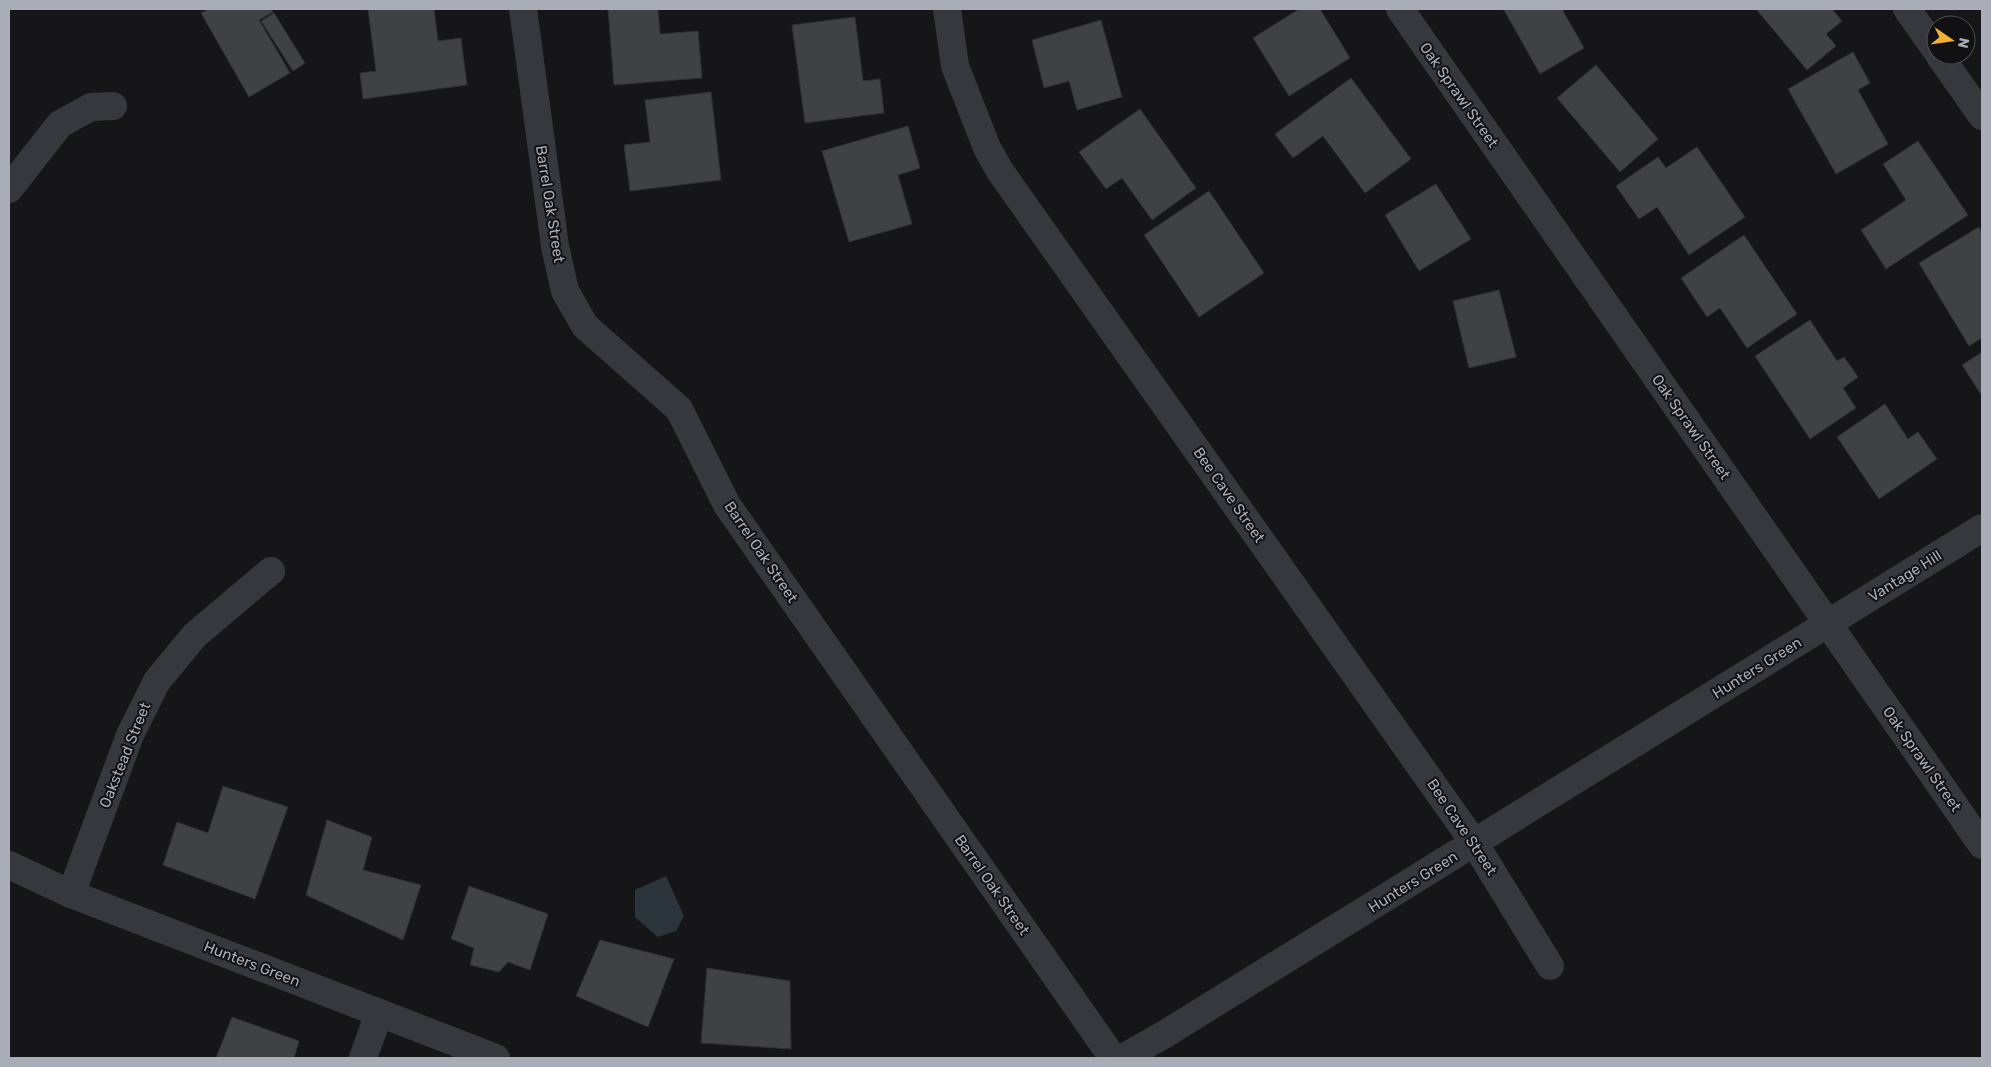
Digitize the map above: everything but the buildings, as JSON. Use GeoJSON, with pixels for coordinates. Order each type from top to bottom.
{"type":"FeatureCollection","features":[{"type":"Feature","properties":{"kind":"street","name":"Barrel Oak Street"},"geometry":{"type":"LineString","coordinates":[[523,9],[555,246],[565,291],[585,326],[679,409],[727,505],[1113,1058]]}},
{"type":"Feature","properties":{"kind":"street","name":"Bee Cave Street"},"geometry":{"type":"LineString","coordinates":[[947,9],[955,66],[987,148],[1000,170],[1475,844],[1550,966]]}},
{"type":"Feature","properties":{"kind":"street","name":"Oak Sprawl Street"},"geometry":{"type":"LineString","coordinates":[[1400,9],[1982,845]]}},
{"type":"Feature","properties":{"kind":"street"},"geometry":{"type":"LineString","coordinates":[[1907,9],[1926,36]]}},
{"type":"Feature","properties":{"kind":"street"},"geometry":{"type":"LineString","coordinates":[[1946,65],[1982,116]]}},
{"type":"Feature","properties":{"kind":"street"},"geometry":{"type":"LineString","coordinates":[[9,189],[60,124],[91,107],[113,106]]}},
{"type":"Feature","properties":{"kind":"street","name":"Vantage Hill"},"geometry":{"type":"LineString","coordinates":[[1828,624],[1982,528]]}},
{"type":"Feature","properties":{"kind":"street","name":"Oakstead Street"},"geometry":{"type":"LineString","coordinates":[[71,894],[130,735],[157,681],[195,634],[271,571]]}},
{"type":"Feature","properties":{"kind":"street","name":"Hunters Green"},"geometry":{"type":"LineString","coordinates":[[1123,1058],[1475,844],[1828,624]]}},
{"type":"Feature","properties":{"kind":"street","name":"Hunters Green"},"geometry":{"type":"LineString","coordinates":[[9,865],[71,894],[496,1058]]}},
{"type":"Feature","properties":{"kind":"street"},"geometry":{"type":"LineString","coordinates":[[363,1058],[379,1013]]}},
{"type":"Feature","properties":{"kind":"shaded area"},"geometry":{"type":"Polygon","coordinates":[[[666,876],[684,916],[676,931],[658,937],[635,917],[635,890],[666,876]]]}}]}
